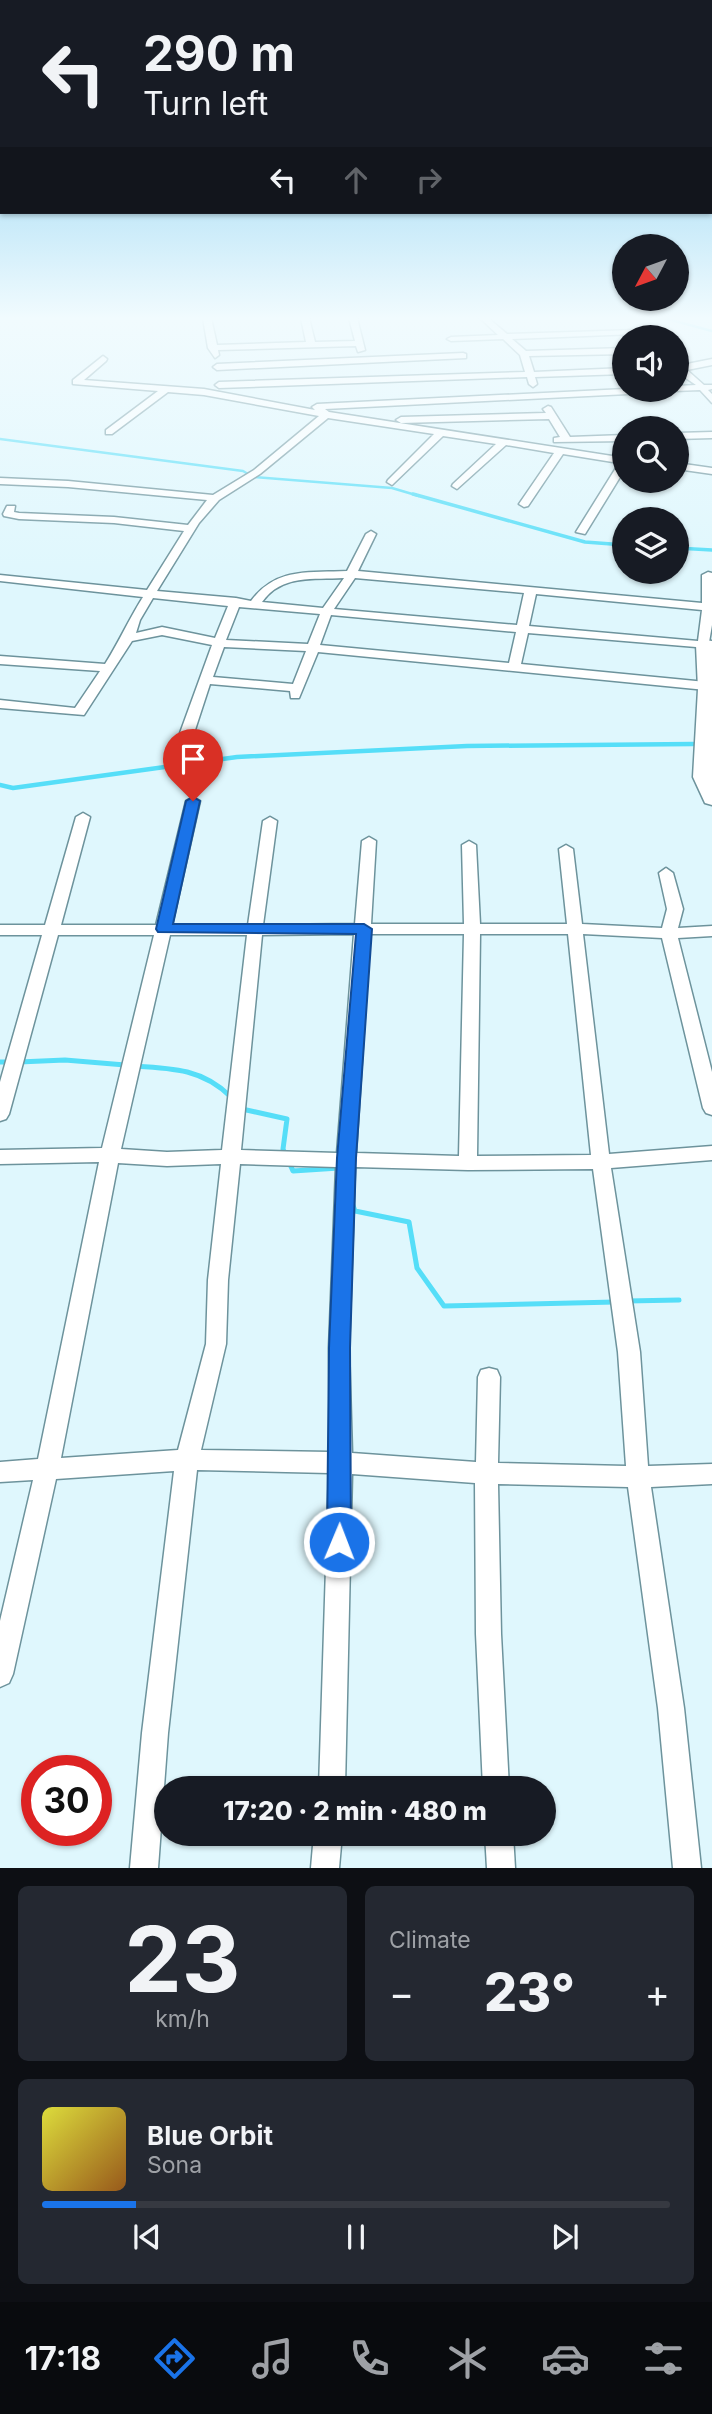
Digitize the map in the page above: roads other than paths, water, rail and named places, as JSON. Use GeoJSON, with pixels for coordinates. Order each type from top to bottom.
{"type":"FeatureCollection","features":[{"type":"Feature","properties":{"kind":"street"},"geometry":{"type":"LineString","coordinates":[[109,432],[145,405]]}},
{"type":"Feature","properties":{"kind":"street"},"geometry":{"type":"LineString","coordinates":[[264,405],[625,461],[581,532]]}},
{"type":"Feature","properties":{"kind":"street"},"geometry":{"type":"LineString","coordinates":[[326,415],[317,407],[340,405]]}},
{"type":"Feature","properties":{"kind":"street"},"geometry":{"type":"LineString","coordinates":[[383,405],[391,423]]}},
{"type":"Feature","properties":{"kind":"street"},"geometry":{"type":"LineString","coordinates":[[545,405],[567,440]]}},
{"type":"Feature","properties":{"kind":"street"},"geometry":{"type":"LineString","coordinates":[[0,704],[79,712],[128,638],[134,620],[190,528],[215,498],[257,472],[326,415]]}},
{"type":"Feature","properties":{"kind":"street"},"geometry":{"type":"LineString","coordinates":[[391,423],[552,416]]}},
{"type":"Feature","properties":{"kind":"street"},"geometry":{"type":"LineString","coordinates":[[392,482],[440,434]]}},
{"type":"Feature","properties":{"kind":"street"},"geometry":{"type":"LineString","coordinates":[[689,436],[712,435]]}},
{"type":"Feature","properties":{"kind":"street"},"geometry":{"type":"LineString","coordinates":[[457,486],[507,443],[612,438]]}},
{"type":"Feature","properties":{"kind":"street"},"geometry":{"type":"LineString","coordinates":[[524,504],[560,452]]}},
{"type":"Feature","properties":{"kind":"street"},"geometry":{"type":"LineString","coordinates":[[689,468],[712,471]]}},
{"type":"Feature","properties":{"kind":"street"},"geometry":{"type":"LineString","coordinates":[[0,481],[68,484],[215,498]]}},
{"type":"Feature","properties":{"kind":"street"},"geometry":{"type":"LineString","coordinates":[[11,508],[8,514],[19,516],[114,520],[190,528]]}},
{"type":"Feature","properties":{"kind":"street"},"geometry":{"type":"LineString","coordinates":[[204,680],[296,691],[327,611],[352,574],[356,561],[372,534]]}},
{"type":"Feature","properties":{"kind":"street"},"geometry":{"type":"LineString","coordinates":[[254,605],[265,590],[285,578],[352,574],[710,607]]}},
{"type":"Feature","properties":{"kind":"street"},"geometry":{"type":"LineString","coordinates":[[708,575],[708,688],[702,777],[712,799]]}},
{"type":"Feature","properties":{"kind":"street"},"geometry":{"type":"LineString","coordinates":[[0,578],[152,592],[254,605],[708,645]]}},
{"type":"Feature","properties":{"kind":"street"},"geometry":{"type":"LineString","coordinates":[[514,668],[531,589]]}},
{"type":"Feature","properties":{"kind":"street"},"geometry":{"type":"LineString","coordinates":[[187,733],[204,680],[236,601]]}},
{"type":"Feature","properties":{"kind":"street"},"geometry":{"type":"LineString","coordinates":[[128,638],[162,631],[221,643],[313,649],[708,688]]}},
{"type":"Feature","properties":{"kind":"street"},"geometry":{"type":"LineString","coordinates":[[0,660],[106,668]]}},
{"type":"Feature","properties":{"kind":"street"},"geometry":{"type":"LineString","coordinates":[[0,1674],[47,1470],[110,1154],[193,801]]}},
{"type":"Feature","properties":{"kind":"street"},"geometry":{"type":"LineString","coordinates":[[0,1114],[83,817]]}},
{"type":"Feature","properties":{"kind":"street"},"geometry":{"type":"LineString","coordinates":[[144,1868],[155,1733],[187,1460],[216,1344],[219,1280],[255,929],[270,821]]}},
{"type":"Feature","properties":{"kind":"street"},"geometry":{"type":"LineString","coordinates":[[332,1776],[346,1158],[369,841]]}},
{"type":"Feature","properties":{"kind":"street"},"geometry":{"type":"LineString","coordinates":[[468,1163],[472,930],[469,845]]}},
{"type":"Feature","properties":{"kind":"street"},"geometry":{"type":"LineString","coordinates":[[566,849],[601,1162],[629,1353],[638,1477],[671,1708],[687,1868]]}},
{"type":"Feature","properties":{"kind":"street"},"geometry":{"type":"LineString","coordinates":[[666,873],[675,909],[669,933],[712,1108]]}},
{"type":"Feature","properties":{"kind":"street"},"geometry":{"type":"LineString","coordinates":[[0,930],[712,931]]}},
{"type":"Feature","properties":{"kind":"street"},"geometry":{"type":"LineString","coordinates":[[0,1157],[110,1154],[167,1159],[346,1158],[468,1163],[601,1162],[712,1153]]}},
{"type":"Feature","properties":{"kind":"street"},"geometry":{"type":"LineString","coordinates":[[489,1377],[486,1473],[491,1706],[495,1776]]}},
{"type":"Feature","properties":{"kind":"street"},"geometry":{"type":"LineString","coordinates":[[0,1472],[187,1460],[341,1463],[486,1473],[638,1477],[712,1474]]}},
{"type":"Feature","properties":{"kind":"street"},"geometry":{"type":"LineString","coordinates":[[326,1868],[327,1846]]}},
{"type":"Feature","properties":{"kind":"street"},"geometry":{"type":"LineString","coordinates":[[500,1846],[501,1868]]}},
{"type":"Feature","properties":{"kind":"waterway"},"geometry":{"type":"LineString","coordinates":[[0,439],[243,471],[253,477],[392,488],[419,496]]}},
{"type":"Feature","properties":{"kind":"waterway"},"geometry":{"type":"LineString","coordinates":[[413,494],[585,542],[612,544]]}},
{"type":"Feature","properties":{"kind":"waterway"},"geometry":{"type":"LineString","coordinates":[[689,549],[712,550]]}},
{"type":"Feature","properties":{"kind":"waterway"},"geometry":{"type":"LineString","coordinates":[[0,785],[13,788],[237,757],[467,746],[693,744]]}},
{"type":"Feature","properties":{"kind":"waterway"},"geometry":{"type":"LineString","coordinates":[[19,1062],[65,1060],[125,1065]]}},
{"type":"Feature","properties":{"kind":"waterway"},"geometry":{"type":"LineString","coordinates":[[0,1062],[10,1062]]}},
{"type":"Feature","properties":{"kind":"waterway"},"geometry":{"type":"LineString","coordinates":[[134,1066],[174,1069],[198,1075],[231,1097]]}},
{"type":"Feature","properties":{"kind":"waterway"},"geometry":{"type":"LineString","coordinates":[[242,1109],[287,1119],[283,1149],[285,1154]]}},
{"type":"Feature","properties":{"kind":"waterway"},"geometry":{"type":"LineString","coordinates":[[289,1162],[293,1171],[339,1168]]}},
{"type":"Feature","properties":{"kind":"waterway"},"geometry":{"type":"LineString","coordinates":[[352,1203],[355,1211],[409,1222],[417,1268],[444,1306],[615,1302]]}},
{"type":"Feature","properties":{"kind":"waterway"},"geometry":{"type":"LineString","coordinates":[[627,1301],[679,1300]]}}]}
